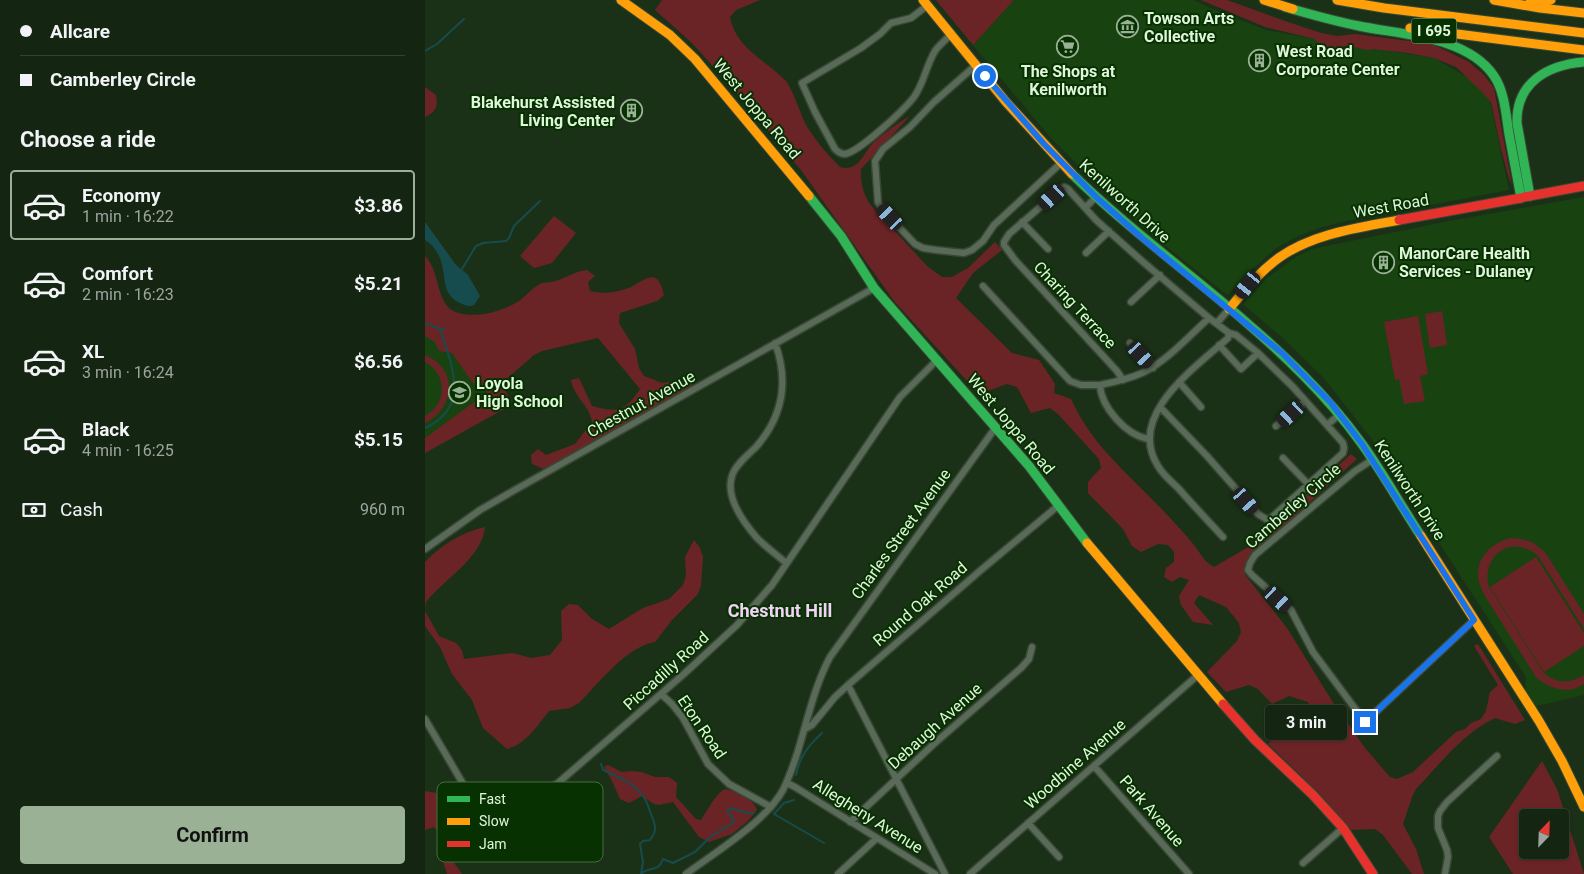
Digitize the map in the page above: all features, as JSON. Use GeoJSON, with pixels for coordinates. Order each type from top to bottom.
{"type":"FeatureCollection","features":[{"type":"Feature","properties":{"kind":"main road","name":"West Joppa Road"},"geometry":{"type":"LineString","coordinates":[[621,0],[670,35],[695,59],[775,153],[841,236],[874,288],[1029,466],[1099,557],[1198,675],[1255,740],[1313,795],[1343,828],[1373,874]]}},
{"type":"Feature","properties":{"kind":"main road","name":"I 695"},"geometry":{"type":"LineString","coordinates":[[1264,0],[1285,7],[1383,25],[1584,50]]}},
{"type":"Feature","properties":{"kind":"main road","name":"I 695"},"geometry":{"type":"LineString","coordinates":[[1337,0],[1384,8],[1584,33]]}},
{"type":"Feature","properties":{"kind":"main road"},"geometry":{"type":"LineString","coordinates":[[1494,0],[1584,13]]}},
{"type":"Feature","properties":{"kind":"main road"},"geometry":{"type":"LineString","coordinates":[[1510,2],[1551,0]]}},
{"type":"Feature","properties":{"kind":"main road","name":"Kenilworth Drive"},"geometry":{"type":"LineString","coordinates":[[926,3],[1024,122],[1061,163],[1142,238],[1282,353],[1341,414],[1539,721],[1584,807]]}},
{"type":"Feature","properties":{"kind":"main road"},"geometry":{"type":"LineString","coordinates":[[1285,7],[1352,25],[1434,40],[1470,54],[1481,61],[1494,76],[1503,98],[1525,197]]}},
{"type":"Feature","properties":{"kind":"main road"},"geometry":{"type":"LineString","coordinates":[[1525,197],[1518,130],[1518,111],[1521,102],[1530,85],[1545,71],[1584,62]]}},
{"type":"Feature","properties":{"kind":"main road","name":"West Road"},"geometry":{"type":"LineString","coordinates":[[1229,309],[1257,275],[1277,258],[1317,238],[1358,227],[1584,186]]}},
{"type":"Feature","properties":{"kind":"street"},"geometry":{"type":"LineString","coordinates":[[926,3],[911,18],[891,23],[861,48],[802,83],[815,112],[838,152],[846,154],[867,140],[908,104],[921,86],[936,50],[951,34]]}},
{"type":"Feature","properties":{"kind":"street"},"geometry":{"type":"LineString","coordinates":[[976,65],[934,102],[910,127],[883,149],[875,161],[878,202],[881,208],[915,244],[923,248],[964,253],[980,244],[994,225],[1061,163]]}},
{"type":"Feature","properties":{"kind":"street"},"geometry":{"type":"LineString","coordinates":[[1048,249],[1022,222],[1064,187],[1109,231],[1209,318],[1229,333],[1236,335],[1258,353],[1343,443],[1343,454],[1270,519],[1262,517],[1160,407]]}},
{"type":"Feature","properties":{"kind":"street"},"geometry":{"type":"LineString","coordinates":[[1085,208],[1096,197]]}},
{"type":"Feature","properties":{"kind":"street","name":"Charing Terrace"},"geometry":{"type":"LineString","coordinates":[[1022,222],[1006,238],[1004,242],[1005,248],[1117,371],[1123,380]]}},
{"type":"Feature","properties":{"kind":"street"},"geometry":{"type":"LineString","coordinates":[[1086,252],[1109,231]]}},
{"type":"Feature","properties":{"kind":"street"},"geometry":{"type":"LineString","coordinates":[[1131,302],[1160,275]]}},
{"type":"Feature","properties":{"kind":"street"},"geometry":{"type":"LineString","coordinates":[[983,286],[1070,381],[1081,385],[1100,385],[1123,380],[1153,368],[1209,318]]}},
{"type":"Feature","properties":{"kind":"street","name":"Chestnut Avenue"},"geometry":{"type":"LineString","coordinates":[[425,550],[481,510],[513,491],[874,288]]}},
{"type":"Feature","properties":{"kind":"street"},"geometry":{"type":"LineString","coordinates":[[1217,323],[1229,309]]}},
{"type":"Feature","properties":{"kind":"street"},"geometry":{"type":"LineString","coordinates":[[1223,537],[1159,468],[1151,453],[1148,439],[1160,407],[1172,388],[1227,338],[1229,333]]}},
{"type":"Feature","properties":{"kind":"street"},"geometry":{"type":"LineString","coordinates":[[775,343],[782,368],[783,384],[777,415],[763,439],[735,469],[732,476],[731,491],[732,499],[749,528],[758,539],[786,563]]}},
{"type":"Feature","properties":{"kind":"street"},"geometry":{"type":"LineString","coordinates":[[1130,343],[1153,368]]}},
{"type":"Feature","properties":{"kind":"street"},"geometry":{"type":"LineString","coordinates":[[1219,345],[1241,369],[1258,353]]}},
{"type":"Feature","properties":{"kind":"street","name":"Piccadilly Road"},"geometry":{"type":"LineString","coordinates":[[560,782],[737,625],[773,585],[786,563],[900,397],[937,360]]}},
{"type":"Feature","properties":{"kind":"street"},"geometry":{"type":"LineString","coordinates":[[1179,382],[1201,407]]}},
{"type":"Feature","properties":{"kind":"street"},"geometry":{"type":"LineString","coordinates":[[1100,385],[1104,401],[1112,413],[1127,429],[1140,438],[1148,439]]}},
{"type":"Feature","properties":{"kind":"street"},"geometry":{"type":"LineString","coordinates":[[1276,426],[1305,401]]}},
{"type":"Feature","properties":{"kind":"street"},"geometry":{"type":"LineString","coordinates":[[1327,425],[1341,414]]}},
{"type":"Feature","properties":{"kind":"street","name":"Charles Street Avenue"},"geometry":{"type":"LineString","coordinates":[[686,874],[756,822],[771,807],[787,783],[821,678],[830,657],[996,427]]}},
{"type":"Feature","properties":{"kind":"street"},"geometry":{"type":"LineString","coordinates":[[1283,458],[1308,484]]}},
{"type":"Feature","properties":{"kind":"street","name":"Camberley Circle"},"geometry":{"type":"LineString","coordinates":[[1372,460],[1355,471],[1255,554],[1248,570],[1291,610],[1313,652],[1365,722],[1474,620]]}},
{"type":"Feature","properties":{"kind":"street","name":"Round Oak Road"},"geometry":{"type":"LineString","coordinates":[[805,729],[812,725],[835,697],[848,685],[1059,505]]}},
{"type":"Feature","properties":{"kind":"street","name":"Debaugh Avenue"},"geometry":{"type":"LineString","coordinates":[[850,822],[1021,668],[1029,660],[1032,647]]}},
{"type":"Feature","properties":{"kind":"street","name":"Woodbine Avenue"},"geometry":{"type":"LineString","coordinates":[[970,874],[1198,675]]}},
{"type":"Feature","properties":{"kind":"street"},"geometry":{"type":"LineString","coordinates":[[848,685],[945,874]]}},
{"type":"Feature","properties":{"kind":"street","name":"Eton Road"},"geometry":{"type":"LineString","coordinates":[[661,694],[683,718],[708,764],[729,784],[771,807]]}},
{"type":"Feature","properties":{"kind":"street","name":"Piccadilly Road"},"geometry":{"type":"LineString","coordinates":[[425,719],[462,782]]}},
{"type":"Feature","properties":{"kind":"street"},"geometry":{"type":"LineString","coordinates":[[1445,874],[1448,858],[1447,850],[1438,828],[1437,822],[1440,810],[1497,756]]}},
{"type":"Feature","properties":{"kind":"street","name":"Park Avenue"},"geometry":{"type":"LineString","coordinates":[[1094,766],[1189,874]]}},
{"type":"Feature","properties":{"kind":"street","name":"Allegheny Avenue"},"geometry":{"type":"LineString","coordinates":[[787,783],[935,874]]}},
{"type":"Feature","properties":{"kind":"street"},"geometry":{"type":"LineString","coordinates":[[1028,823],[1059,857]]}},
{"type":"Feature","properties":{"kind":"street"},"geometry":{"type":"LineString","coordinates":[[1303,863],[1343,828]]}},
{"type":"Feature","properties":{"kind":"street"},"geometry":{"type":"LineString","coordinates":[[839,874],[877,838]]}},
{"type":"Feature","properties":{"kind":"shaded area"},"geometry":{"type":"Polygon","coordinates":[[[662,0],[760,0],[736,10],[730,17],[733,28],[738,37],[752,52],[785,80],[794,95],[806,125],[840,167],[846,168],[856,165],[875,141],[910,116],[861,169],[862,186],[869,203],[927,266],[942,277],[952,277],[968,268],[995,242],[1002,250],[973,273],[956,298],[1012,353],[1039,360],[1055,384],[1054,393],[1071,399],[1080,417],[1103,449],[1171,519],[1205,560],[1214,567],[1250,546],[1351,454],[1357,459],[1252,555],[1245,569],[1246,576],[1287,628],[1332,701],[1365,748],[1390,777],[1397,779],[1413,772],[1456,732],[1481,719],[1486,711],[1490,692],[1498,685],[1474,646],[1478,644],[1525,720],[1515,724],[1495,718],[1483,724],[1462,740],[1416,789],[1403,824],[1416,849],[1424,874],[1412,874],[1383,835],[1375,829],[1351,830],[1320,794],[1268,744],[1287,722],[1303,719],[1311,711],[1308,702],[1289,696],[1272,704],[1258,689],[1249,685],[1226,692],[1207,672],[1237,641],[1241,632],[1239,623],[1226,607],[1199,595],[1194,603],[1213,625],[1193,622],[1181,605],[1179,596],[1189,580],[1180,577],[1172,582],[1164,577],[1166,568],[1174,562],[1174,552],[1168,545],[1158,544],[1141,552],[1132,546],[1123,529],[1088,493],[1088,482],[1101,468],[1099,459],[1058,414],[1050,408],[1031,413],[1017,387],[1007,384],[979,394],[894,301],[801,170],[730,85],[692,43],[655,10],[662,0]]]}},
{"type":"Feature","properties":{"kind":"shaded area"},"geometry":{"type":"Polygon","coordinates":[[[936,0],[1014,0],[973,45],[936,0]]]}},
{"type":"Feature","properties":{"kind":"shaded area"},"geometry":{"type":"Polygon","coordinates":[[[1014,0],[1193,0],[1266,30],[1434,58],[1467,77],[1480,88],[1490,101],[1509,190],[1346,221],[1319,228],[1294,238],[1275,249],[1247,274],[1229,294],[1226,294],[1153,236],[1108,195],[1051,138],[973,45],[1014,0]]]}},
{"type":"Feature","properties":{"kind":"shaded area"},"geometry":{"type":"Polygon","coordinates":[[[1201,0],[1227,0],[1321,33],[1337,36],[1355,34],[1432,44],[1469,62],[1484,75],[1494,88],[1512,185],[1501,149],[1491,102],[1456,67],[1434,58],[1407,53],[1346,46],[1324,50],[1315,39],[1265,27],[1201,0]]]}},
{"type":"Feature","properties":{"kind":"shaded area"},"geometry":{"type":"Polygon","coordinates":[[[425,87],[436,95],[437,103],[434,111],[425,117],[425,87]]]}},
{"type":"Feature","properties":{"kind":"shaded area"},"geometry":{"type":"Polygon","coordinates":[[[1584,197],[1584,695],[1524,709],[1526,677],[1374,442],[1323,377],[1285,340],[1243,304],[1267,278],[1296,257],[1312,249],[1444,222],[1584,197]]]}},
{"type":"Feature","properties":{"kind":"shaded area"},"geometry":{"type":"Polygon","coordinates":[[[554,216],[576,233],[552,263],[534,268],[520,256],[554,216]]]}},
{"type":"Feature","properties":{"kind":"shaded area"},"geometry":{"type":"Polygon","coordinates":[[[425,256],[433,268],[442,296],[449,308],[456,312],[474,315],[503,309],[519,301],[541,283],[556,281],[582,271],[587,270],[595,276],[588,282],[590,291],[599,293],[621,290],[653,277],[661,285],[664,295],[657,301],[620,313],[619,323],[635,349],[639,368],[644,376],[662,383],[684,380],[694,386],[546,470],[532,464],[531,455],[538,449],[546,455],[575,444],[592,422],[571,380],[579,378],[592,406],[608,410],[620,409],[625,406],[635,397],[640,389],[598,338],[542,351],[534,355],[505,380],[505,390],[509,398],[506,408],[425,453],[425,438],[488,392],[472,382],[452,353],[439,351],[435,342],[425,336],[425,256]]]}},
{"type":"Feature","properties":{"kind":"shaded area"},"geometry":{"type":"Polygon","coordinates":[[[1442,311],[1447,345],[1430,348],[1425,314],[1442,311]]]}},
{"type":"Feature","properties":{"kind":"shaded area"},"geometry":{"type":"Polygon","coordinates":[[[1418,316],[1428,374],[1420,376],[1425,401],[1404,404],[1399,379],[1395,380],[1384,322],[1418,316]]]}},
{"type":"Feature","properties":{"kind":"shaded area","name":"Loyola High School"},"geometry":{"type":"Polygon","coordinates":[[[425,319],[477,382],[514,401],[425,452],[425,319]]]}},
{"type":"Feature","properties":{"kind":"shaded area"},"geometry":{"type":"Polygon","coordinates":[[[425,355],[436,361],[444,369],[449,389],[447,399],[442,408],[425,423],[425,416],[438,404],[442,389],[438,374],[433,367],[425,362],[425,355]]]}},
{"type":"Feature","properties":{"kind":"shaded area"},"geometry":{"type":"Polygon","coordinates":[[[485,527],[477,549],[426,602],[425,611],[425,562],[452,540],[468,532],[485,527]]]}},
{"type":"Feature","properties":{"kind":"shaded area"},"geometry":{"type":"Polygon","coordinates":[[[1511,538],[1532,542],[1545,552],[1584,614],[1584,629],[1538,556],[1528,550],[1510,547],[1502,550],[1495,556],[1490,564],[1488,585],[1543,672],[1558,681],[1573,680],[1584,675],[1584,684],[1578,687],[1565,690],[1559,689],[1547,685],[1536,677],[1485,596],[1479,583],[1479,566],[1486,553],[1497,544],[1511,538]]]}},
{"type":"Feature","properties":{"kind":"shaded area"},"geometry":{"type":"Polygon","coordinates":[[[694,540],[700,548],[703,557],[701,585],[698,594],[672,620],[655,642],[634,650],[614,666],[579,703],[570,708],[549,711],[525,739],[514,747],[507,749],[483,728],[472,700],[452,674],[440,647],[425,626],[425,611],[439,636],[456,643],[462,650],[464,659],[513,653],[531,658],[550,655],[562,640],[561,611],[569,604],[578,605],[592,619],[609,629],[643,608],[669,599],[683,585],[686,576],[685,557],[694,540]]]}},
{"type":"Feature","properties":{"kind":"shaded area"},"geometry":{"type":"Polygon","coordinates":[[[1536,557],[1584,633],[1584,646],[1544,672],[1490,587],[1536,557]]]}},
{"type":"Feature","properties":{"kind":"shaded area"},"geometry":{"type":"Polygon","coordinates":[[[1542,761],[1557,789],[1563,809],[1519,809],[1519,859],[1569,859],[1569,827],[1584,874],[1513,874],[1489,837],[1542,761]]]}},
{"type":"Feature","properties":{"kind":"shaded area"},"geometry":{"type":"Polygon","coordinates":[[[608,765],[622,772],[632,771],[655,777],[669,777],[677,783],[676,797],[696,819],[701,820],[715,798],[725,789],[748,799],[757,810],[748,821],[732,834],[709,842],[699,837],[673,802],[659,805],[642,796],[629,803],[620,799],[604,767],[608,765]]]}},
{"type":"Feature","properties":{"kind":"shaded area"},"geometry":{"type":"Polygon","coordinates":[[[425,791],[437,793],[437,830],[434,827],[425,830],[425,791]]]}},
{"type":"Feature","properties":{"kind":"shaded area"},"geometry":{"type":"Polygon","coordinates":[[[443,862],[453,862],[462,874],[447,874],[443,862]]]}},
{"type":"Feature","properties":{"kind":"water"},"geometry":{"type":"Polygon","coordinates":[[[425,222],[456,265],[468,275],[480,296],[474,305],[464,305],[450,296],[445,284],[440,258],[430,243],[425,240],[425,222]]]}},
{"type":"Feature","properties":{"kind":"waterway"},"geometry":{"type":"LineString","coordinates":[[425,51],[437,44],[464,19]]}},
{"type":"Feature","properties":{"kind":"waterway"},"geometry":{"type":"LineString","coordinates":[[462,269],[476,246],[483,243],[506,241],[514,226],[540,201]]}},
{"type":"Feature","properties":{"kind":"waterway"},"geometry":{"type":"LineString","coordinates":[[425,323],[444,329]]}},
{"type":"Feature","properties":{"kind":"waterway"},"geometry":{"type":"LineString","coordinates":[[425,428],[439,419],[448,409],[453,397],[453,371],[440,329]]}},
{"type":"Feature","properties":{"kind":"waterway"},"geometry":{"type":"LineString","coordinates":[[796,775],[805,752],[822,733]]}},
{"type":"Feature","properties":{"kind":"waterway"},"geometry":{"type":"LineString","coordinates":[[601,764],[603,770],[626,781],[637,789],[647,803],[654,821],[655,830],[653,836],[650,840],[643,841],[640,844],[643,862],[641,874]]}},
{"type":"Feature","properties":{"kind":"waterway"},"geometry":{"type":"LineString","coordinates":[[794,800],[784,803],[774,814],[824,843]]}},
{"type":"Feature","properties":{"kind":"waterway"},"geometry":{"type":"LineString","coordinates":[[642,873],[658,867],[663,859],[673,863],[695,852],[710,837],[733,823],[734,820],[727,811],[731,808],[754,813]]}},
{"type":"Feature","properties":{"kind":"traffic: fast"},"geometry":{"type":"LineString","coordinates":[[1285,7],[1350,24],[1433,39],[1468,53],[1482,63],[1494,76],[1501,89],[1521,198]]}},
{"type":"Feature","properties":{"kind":"traffic: fast"},"geometry":{"type":"LineString","coordinates":[[1530,196],[1517,123],[1518,109],[1522,97],[1528,86],[1547,72],[1558,67],[1584,62]]}},
{"type":"Feature","properties":{"kind":"traffic: fast"},"geometry":{"type":"LineString","coordinates":[[1072,174],[1129,225],[1247,323],[1311,383],[1362,444],[1421,536]]}},
{"type":"Feature","properties":{"kind":"traffic: fast"},"geometry":{"type":"LineString","coordinates":[[809,196],[841,236],[874,288],[1029,466],[1087,543]]}},
{"type":"Feature","properties":{"kind":"traffic: slow"},"geometry":{"type":"LineString","coordinates":[[621,0],[670,35],[695,59],[809,196]]}},
{"type":"Feature","properties":{"kind":"traffic: slow"},"geometry":{"type":"LineString","coordinates":[[923,0],[1006,102],[1072,174]]}},
{"type":"Feature","properties":{"kind":"traffic: slow"},"geometry":{"type":"LineString","coordinates":[[1264,0],[1293,9]]}},
{"type":"Feature","properties":{"kind":"traffic: slow"},"geometry":{"type":"LineString","coordinates":[[1337,0],[1384,8],[1584,33]]}},
{"type":"Feature","properties":{"kind":"traffic: slow"},"geometry":{"type":"LineString","coordinates":[[1494,0],[1584,13]]}},
{"type":"Feature","properties":{"kind":"traffic: slow"},"geometry":{"type":"LineString","coordinates":[[1530,2],[1551,0]]}},
{"type":"Feature","properties":{"kind":"traffic: slow"},"geometry":{"type":"LineString","coordinates":[[1410,28],[1584,50]]}},
{"type":"Feature","properties":{"kind":"traffic: slow"},"geometry":{"type":"LineString","coordinates":[[1229,309],[1266,268],[1293,249],[1337,232],[1399,220]]}},
{"type":"Feature","properties":{"kind":"traffic: slow"},"geometry":{"type":"LineString","coordinates":[[1421,536],[1539,721],[1562,761],[1584,807]]}},
{"type":"Feature","properties":{"kind":"traffic: slow"},"geometry":{"type":"LineString","coordinates":[[1087,543],[1223,704]]}},
{"type":"Feature","properties":{"kind":"traffic: jam"},"geometry":{"type":"LineString","coordinates":[[1524,197],[1584,186]]}},
{"type":"Feature","properties":{"kind":"traffic: jam"},"geometry":{"type":"LineString","coordinates":[[1399,220],[1521,198]]}},
{"type":"Feature","properties":{"kind":"traffic: jam"},"geometry":{"type":"LineString","coordinates":[[1223,704],[1255,740],[1313,795],[1343,828],[1373,874]]}},
{"type":"Feature","properties":{"kind":"place","name":"Towson Arts Collective"},"geometry":{"type":"Point","coordinates":[1128,27]}},
{"type":"Feature","properties":{"kind":"place","name":"The Shops at Kenilworth"},"geometry":{"type":"Point","coordinates":[1068,47]}},
{"type":"Feature","properties":{"kind":"place","name":"West Road Corporate Center"},"geometry":{"type":"Point","coordinates":[1260,60]}},
{"type":"Feature","properties":{"kind":"place","name":"Blakehurst Assisted Living Center"},"geometry":{"type":"Point","coordinates":[631,111]}},
{"type":"Feature","properties":{"kind":"place","name":"ManorCare Health Services - Dulaney"},"geometry":{"type":"Point","coordinates":[1383,262]}},
{"type":"Feature","properties":{"kind":"place","name":"Loyola High School"},"geometry":{"type":"Point","coordinates":[460,392]}},
{"type":"Feature","properties":{"kind":"district","name":"Chestnut Hill"},"geometry":{"type":"Point","coordinates":[780,610]}},
{"type":"Feature","properties":{"kind":"route"},"geometry":{"type":"LineString","coordinates":[[985,76],[1061,163],[1096,197],[1142,238],[1282,353],[1341,414],[1474,620],[1365,722]]}}]}
